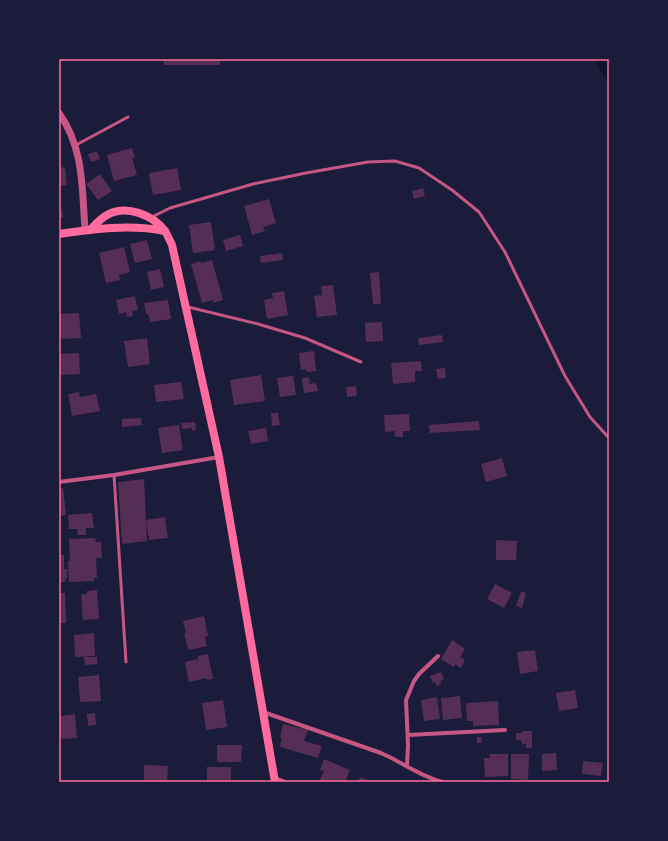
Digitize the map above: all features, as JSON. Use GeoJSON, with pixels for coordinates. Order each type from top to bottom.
{"type":"FeatureCollection","features":[{"type":"Feature","properties":{"kind":"main road"},"geometry":{"type":"LineString","coordinates":[[88,230],[107,215],[122,211],[135,212],[150,218],[159,225],[165,231],[172,246],[219,457],[275,780]]}},
{"type":"Feature","properties":{"kind":"main road"},"geometry":{"type":"LineString","coordinates":[[59,234],[128,227],[165,231]]}},
{"type":"Feature","properties":{"kind":"street"},"geometry":{"type":"LineString","coordinates":[[59,113],[67,125],[76,145],[88,230]]}},
{"type":"Feature","properties":{"kind":"street"},"geometry":{"type":"LineString","coordinates":[[59,482],[114,475],[219,457]]}},
{"type":"Feature","properties":{"kind":"street"},"geometry":{"type":"LineString","coordinates":[[408,766],[406,700],[410,689],[419,674],[438,656]]}},
{"type":"Feature","properties":{"kind":"street"},"geometry":{"type":"LineString","coordinates":[[263,712],[381,753],[430,778],[443,782]]}},
{"type":"Feature","properties":{"kind":"street"},"geometry":{"type":"LineString","coordinates":[[408,735],[505,730]]}},
{"type":"Feature","properties":{"kind":"street"},"geometry":{"type":"LineString","coordinates":[[275,780],[285,782]]}},
{"type":"Feature","properties":{"kind":"lane"},"geometry":{"type":"LineString","coordinates":[[76,145],[128,117]]}},
{"type":"Feature","properties":{"kind":"lane"},"geometry":{"type":"LineString","coordinates":[[150,218],[170,208],[253,184],[306,172],[368,162],[395,161],[419,168],[452,190],[479,212],[505,252],[566,376],[590,417],[609,438]]}},
{"type":"Feature","properties":{"kind":"lane"},"geometry":{"type":"LineString","coordinates":[[186,307],[258,324],[305,338],[361,362]]}},
{"type":"Feature","properties":{"kind":"lane"},"geometry":{"type":"LineString","coordinates":[[114,475],[126,662]]}},
{"type":"Feature","properties":{"kind":"shaded area"},"geometry":{"type":"Polygon","coordinates":[[[593,59],[609,59],[609,85],[598,65],[593,59]]]}},
{"type":"Feature","properties":{"kind":"building"},"geometry":{"type":"Polygon","coordinates":[[[163,59],[220,59],[220,65],[164,65],[163,59]]]}},
{"type":"Feature","properties":{"kind":"building"},"geometry":{"type":"Polygon","coordinates":[[[132,148],[135,158],[132,158],[137,175],[114,181],[107,155],[132,148]]]}},
{"type":"Feature","properties":{"kind":"building"},"geometry":{"type":"Polygon","coordinates":[[[97,151],[100,159],[91,162],[88,154],[97,151]]]}},
{"type":"Feature","properties":{"kind":"building"},"geometry":{"type":"Polygon","coordinates":[[[65,167],[67,185],[59,186],[59,168],[65,167]]]}},
{"type":"Feature","properties":{"kind":"building"},"geometry":{"type":"Polygon","coordinates":[[[177,168],[181,190],[153,195],[149,173],[177,168]]]}},
{"type":"Feature","properties":{"kind":"building"},"geometry":{"type":"Polygon","coordinates":[[[100,174],[112,191],[98,200],[86,184],[100,174]]]}},
{"type":"Feature","properties":{"kind":"building"},"geometry":{"type":"Polygon","coordinates":[[[423,188],[425,196],[414,199],[412,191],[423,188]]]}},
{"type":"Feature","properties":{"kind":"building"},"geometry":{"type":"Polygon","coordinates":[[[269,199],[276,223],[263,227],[265,231],[252,235],[244,206],[269,199]]]}},
{"type":"Feature","properties":{"kind":"building"},"geometry":{"type":"Polygon","coordinates":[[[62,209],[63,217],[59,218],[59,210],[62,209]]]}},
{"type":"Feature","properties":{"kind":"building"},"geometry":{"type":"Polygon","coordinates":[[[211,222],[215,250],[193,253],[189,225],[211,222]]]}},
{"type":"Feature","properties":{"kind":"building"},"geometry":{"type":"Polygon","coordinates":[[[240,235],[243,246],[226,251],[223,240],[240,235]]]}},
{"type":"Feature","properties":{"kind":"building"},"geometry":{"type":"Polygon","coordinates":[[[147,240],[152,259],[135,263],[130,244],[147,240]]]}},
{"type":"Feature","properties":{"kind":"building"},"geometry":{"type":"Polygon","coordinates":[[[124,247],[130,272],[119,275],[120,280],[106,283],[99,253],[124,247]]]}},
{"type":"Feature","properties":{"kind":"building"},"geometry":{"type":"Polygon","coordinates":[[[282,253],[283,260],[261,263],[260,256],[282,253]]]}},
{"type":"Feature","properties":{"kind":"building"},"geometry":{"type":"Polygon","coordinates":[[[212,260],[223,300],[213,303],[213,300],[202,303],[191,264],[212,260]]]}},
{"type":"Feature","properties":{"kind":"building"},"geometry":{"type":"Polygon","coordinates":[[[160,269],[164,287],[151,290],[147,272],[160,269]]]}},
{"type":"Feature","properties":{"kind":"building"},"geometry":{"type":"Polygon","coordinates":[[[379,272],[381,304],[373,304],[370,273],[379,272]]]}},
{"type":"Feature","properties":{"kind":"building"},"geometry":{"type":"Polygon","coordinates":[[[333,285],[337,315],[317,317],[314,296],[322,295],[321,286],[333,285]]]}},
{"type":"Feature","properties":{"kind":"building"},"geometry":{"type":"Polygon","coordinates":[[[284,291],[288,315],[267,319],[264,300],[273,298],[272,293],[284,291]]]}},
{"type":"Feature","properties":{"kind":"building"},"geometry":{"type":"Polygon","coordinates":[[[135,296],[138,310],[132,311],[133,316],[127,317],[126,312],[119,314],[116,300],[135,296]]]}},
{"type":"Feature","properties":{"kind":"building"},"geometry":{"type":"Polygon","coordinates":[[[168,300],[171,319],[150,322],[148,314],[146,314],[144,303],[168,300]]]}},
{"type":"Feature","properties":{"kind":"building"},"geometry":{"type":"Polygon","coordinates":[[[79,313],[81,338],[59,339],[59,314],[79,313]]]}},
{"type":"Feature","properties":{"kind":"building"},"geometry":{"type":"Polygon","coordinates":[[[382,322],[383,341],[366,342],[365,323],[382,322]]]}},
{"type":"Feature","properties":{"kind":"building"},"geometry":{"type":"Polygon","coordinates":[[[442,335],[443,342],[419,345],[418,338],[442,335]]]}},
{"type":"Feature","properties":{"kind":"building"},"geometry":{"type":"Polygon","coordinates":[[[147,338],[150,364],[128,367],[124,341],[147,338]]]}},
{"type":"Feature","properties":{"kind":"building"},"geometry":{"type":"Polygon","coordinates":[[[314,351],[316,371],[307,372],[306,369],[301,370],[299,353],[314,351]]]}},
{"type":"Feature","properties":{"kind":"building"},"geometry":{"type":"Polygon","coordinates":[[[79,353],[80,374],[59,375],[59,354],[79,353]]]}},
{"type":"Feature","properties":{"kind":"building"},"geometry":{"type":"Polygon","coordinates":[[[421,361],[422,371],[415,371],[415,382],[393,384],[391,363],[421,361]]]}},
{"type":"Feature","properties":{"kind":"building"},"geometry":{"type":"Polygon","coordinates":[[[445,368],[446,378],[438,379],[436,369],[445,368]]]}},
{"type":"Feature","properties":{"kind":"building"},"geometry":{"type":"Polygon","coordinates":[[[261,375],[265,401],[234,405],[230,380],[261,375]]]}},
{"type":"Feature","properties":{"kind":"building"},"geometry":{"type":"Polygon","coordinates":[[[293,376],[296,395],[280,397],[277,378],[293,376]]]}},
{"type":"Feature","properties":{"kind":"building"},"geometry":{"type":"Polygon","coordinates":[[[309,377],[310,384],[316,383],[318,391],[304,393],[302,378],[309,377]]]}},
{"type":"Feature","properties":{"kind":"building"},"geometry":{"type":"Polygon","coordinates":[[[181,382],[184,399],[156,402],[154,385],[181,382]]]}},
{"type":"Feature","properties":{"kind":"building"},"geometry":{"type":"Polygon","coordinates":[[[356,386],[357,396],[347,397],[346,387],[356,386]]]}},
{"type":"Feature","properties":{"kind":"building"},"geometry":{"type":"Polygon","coordinates":[[[79,392],[80,397],[96,394],[100,411],[72,416],[68,394],[79,392]]]}},
{"type":"Feature","properties":{"kind":"building"},"geometry":{"type":"Polygon","coordinates":[[[271,413],[278,413],[280,425],[272,426],[271,413]]]}},
{"type":"Feature","properties":{"kind":"building"},"geometry":{"type":"Polygon","coordinates":[[[409,414],[410,431],[403,431],[403,437],[395,437],[394,431],[385,432],[384,415],[409,414]]]}},
{"type":"Feature","properties":{"kind":"building"},"geometry":{"type":"Polygon","coordinates":[[[141,418],[142,425],[122,427],[122,419],[141,418]]]}},
{"type":"Feature","properties":{"kind":"building"},"geometry":{"type":"Polygon","coordinates":[[[479,421],[480,430],[430,433],[429,425],[479,421]]]}},
{"type":"Feature","properties":{"kind":"building"},"geometry":{"type":"Polygon","coordinates":[[[195,422],[196,430],[192,431],[192,428],[182,429],[181,423],[195,422]]]}},
{"type":"Feature","properties":{"kind":"building"},"geometry":{"type":"Polygon","coordinates":[[[179,425],[183,450],[162,453],[158,428],[179,425]]]}},
{"type":"Feature","properties":{"kind":"building"},"geometry":{"type":"Polygon","coordinates":[[[266,428],[268,441],[251,444],[248,431],[266,428]]]}},
{"type":"Feature","properties":{"kind":"building"},"geometry":{"type":"Polygon","coordinates":[[[502,458],[507,476],[486,482],[481,464],[502,458]]]}},
{"type":"Feature","properties":{"kind":"building"},"geometry":{"type":"Polygon","coordinates":[[[144,479],[147,541],[122,544],[118,482],[144,479]]]}},
{"type":"Feature","properties":{"kind":"building"},"geometry":{"type":"Polygon","coordinates":[[[59,488],[63,488],[66,515],[59,516],[59,488]]]}},
{"type":"Feature","properties":{"kind":"building"},"geometry":{"type":"Polygon","coordinates":[[[92,513],[94,528],[86,528],[86,535],[78,535],[77,529],[69,529],[68,515],[92,513]]]}},
{"type":"Feature","properties":{"kind":"building"},"geometry":{"type":"Polygon","coordinates":[[[165,517],[168,538],[149,540],[146,520],[165,517]]]}},
{"type":"Feature","properties":{"kind":"building"},"geometry":{"type":"Polygon","coordinates":[[[95,538],[96,542],[101,542],[102,558],[96,558],[97,578],[94,578],[94,581],[69,582],[69,539],[95,538]]]}},
{"type":"Feature","properties":{"kind":"building"},"geometry":{"type":"Polygon","coordinates":[[[496,540],[517,541],[516,560],[496,560],[496,540]]]}},
{"type":"Feature","properties":{"kind":"building"},"geometry":{"type":"Polygon","coordinates":[[[59,555],[64,555],[64,569],[67,569],[67,579],[65,579],[65,582],[59,582],[59,555]]]}},
{"type":"Feature","properties":{"kind":"building"},"geometry":{"type":"Polygon","coordinates":[[[495,584],[512,593],[504,608],[487,599],[495,584]]]}},
{"type":"Feature","properties":{"kind":"building"},"geometry":{"type":"Polygon","coordinates":[[[97,590],[99,619],[83,620],[81,594],[87,594],[87,591],[97,590]]]}},
{"type":"Feature","properties":{"kind":"building"},"geometry":{"type":"Polygon","coordinates":[[[521,591],[526,593],[522,608],[516,606],[521,591]]]}},
{"type":"Feature","properties":{"kind":"building"},"geometry":{"type":"Polygon","coordinates":[[[59,593],[65,593],[66,623],[59,623],[59,593]]]}},
{"type":"Feature","properties":{"kind":"building"},"geometry":{"type":"Polygon","coordinates":[[[204,616],[208,636],[205,637],[207,646],[188,650],[183,621],[204,616]]]}},
{"type":"Feature","properties":{"kind":"building"},"geometry":{"type":"Polygon","coordinates":[[[94,633],[95,656],[75,657],[74,635],[94,633]]]}},
{"type":"Feature","properties":{"kind":"building"},"geometry":{"type":"Polygon","coordinates":[[[452,640],[465,649],[460,657],[465,660],[461,668],[455,664],[454,667],[441,659],[452,640]]]}},
{"type":"Feature","properties":{"kind":"building"},"geometry":{"type":"Polygon","coordinates":[[[535,650],[538,671],[520,674],[517,652],[535,650]]]}},
{"type":"Feature","properties":{"kind":"building"},"geometry":{"type":"Polygon","coordinates":[[[208,654],[213,679],[207,680],[207,678],[189,682],[185,662],[198,659],[198,656],[208,654]]]}},
{"type":"Feature","properties":{"kind":"building"},"geometry":{"type":"Polygon","coordinates":[[[84,657],[97,657],[97,664],[85,665],[84,657]]]}},
{"type":"Feature","properties":{"kind":"building"},"geometry":{"type":"Polygon","coordinates":[[[441,672],[444,679],[440,681],[441,684],[437,686],[435,682],[433,683],[430,676],[441,672]]]}},
{"type":"Feature","properties":{"kind":"building"},"geometry":{"type":"Polygon","coordinates":[[[99,675],[101,701],[80,702],[78,677],[99,675]]]}},
{"type":"Feature","properties":{"kind":"building"},"geometry":{"type":"Polygon","coordinates":[[[575,690],[578,708],[559,711],[556,693],[575,690]]]}},
{"type":"Feature","properties":{"kind":"building"},"geometry":{"type":"Polygon","coordinates":[[[460,696],[462,718],[443,720],[441,698],[460,696]]]}},
{"type":"Feature","properties":{"kind":"building"},"geometry":{"type":"Polygon","coordinates":[[[437,697],[440,719],[424,721],[421,700],[437,697]]]}},
{"type":"Feature","properties":{"kind":"building"},"geometry":{"type":"Polygon","coordinates":[[[223,700],[227,727],[206,730],[202,703],[223,700]]]}},
{"type":"Feature","properties":{"kind":"building"},"geometry":{"type":"Polygon","coordinates":[[[498,701],[499,725],[473,726],[473,721],[467,721],[466,703],[498,701]]]}},
{"type":"Feature","properties":{"kind":"building"},"geometry":{"type":"Polygon","coordinates":[[[95,713],[96,725],[88,726],[87,714],[95,713]]]}},
{"type":"Feature","properties":{"kind":"building"},"geometry":{"type":"Polygon","coordinates":[[[75,714],[77,738],[59,739],[59,716],[75,714]]]}},
{"type":"Feature","properties":{"kind":"building"},"geometry":{"type":"Polygon","coordinates":[[[283,724],[308,730],[304,741],[322,746],[318,758],[280,747],[282,738],[280,737],[283,724]]]}},
{"type":"Feature","properties":{"kind":"building"},"geometry":{"type":"Polygon","coordinates":[[[522,731],[532,731],[532,748],[526,748],[526,744],[522,744],[522,741],[516,740],[516,733],[522,733],[522,731]]]}},
{"type":"Feature","properties":{"kind":"building"},"geometry":{"type":"Polygon","coordinates":[[[477,737],[482,737],[481,743],[477,743],[477,737]]]}},
{"type":"Feature","properties":{"kind":"building"},"geometry":{"type":"Polygon","coordinates":[[[217,745],[242,745],[241,762],[217,762],[217,745]]]}},
{"type":"Feature","properties":{"kind":"building"},"geometry":{"type":"Polygon","coordinates":[[[556,753],[557,770],[542,771],[542,754],[556,753]]]}},
{"type":"Feature","properties":{"kind":"building"},"geometry":{"type":"Polygon","coordinates":[[[490,754],[508,754],[508,776],[485,777],[484,758],[490,758],[490,754]]]}},
{"type":"Feature","properties":{"kind":"building"},"geometry":{"type":"Polygon","coordinates":[[[511,754],[529,754],[528,780],[511,779],[511,754]]]}},
{"type":"Feature","properties":{"kind":"building"},"geometry":{"type":"Polygon","coordinates":[[[324,759],[350,770],[345,782],[319,782],[324,771],[320,770],[324,759]]]}},
{"type":"Feature","properties":{"kind":"building"},"geometry":{"type":"Polygon","coordinates":[[[583,761],[603,763],[601,776],[582,774],[583,761]]]}},
{"type":"Feature","properties":{"kind":"building"},"geometry":{"type":"Polygon","coordinates":[[[144,765],[168,766],[167,782],[144,782],[144,765]]]}},
{"type":"Feature","properties":{"kind":"building"},"geometry":{"type":"Polygon","coordinates":[[[207,767],[231,767],[231,782],[207,782],[207,767]]]}},
{"type":"Feature","properties":{"kind":"building"},"geometry":{"type":"Polygon","coordinates":[[[360,777],[373,782],[358,782],[360,777]]]}}]}
